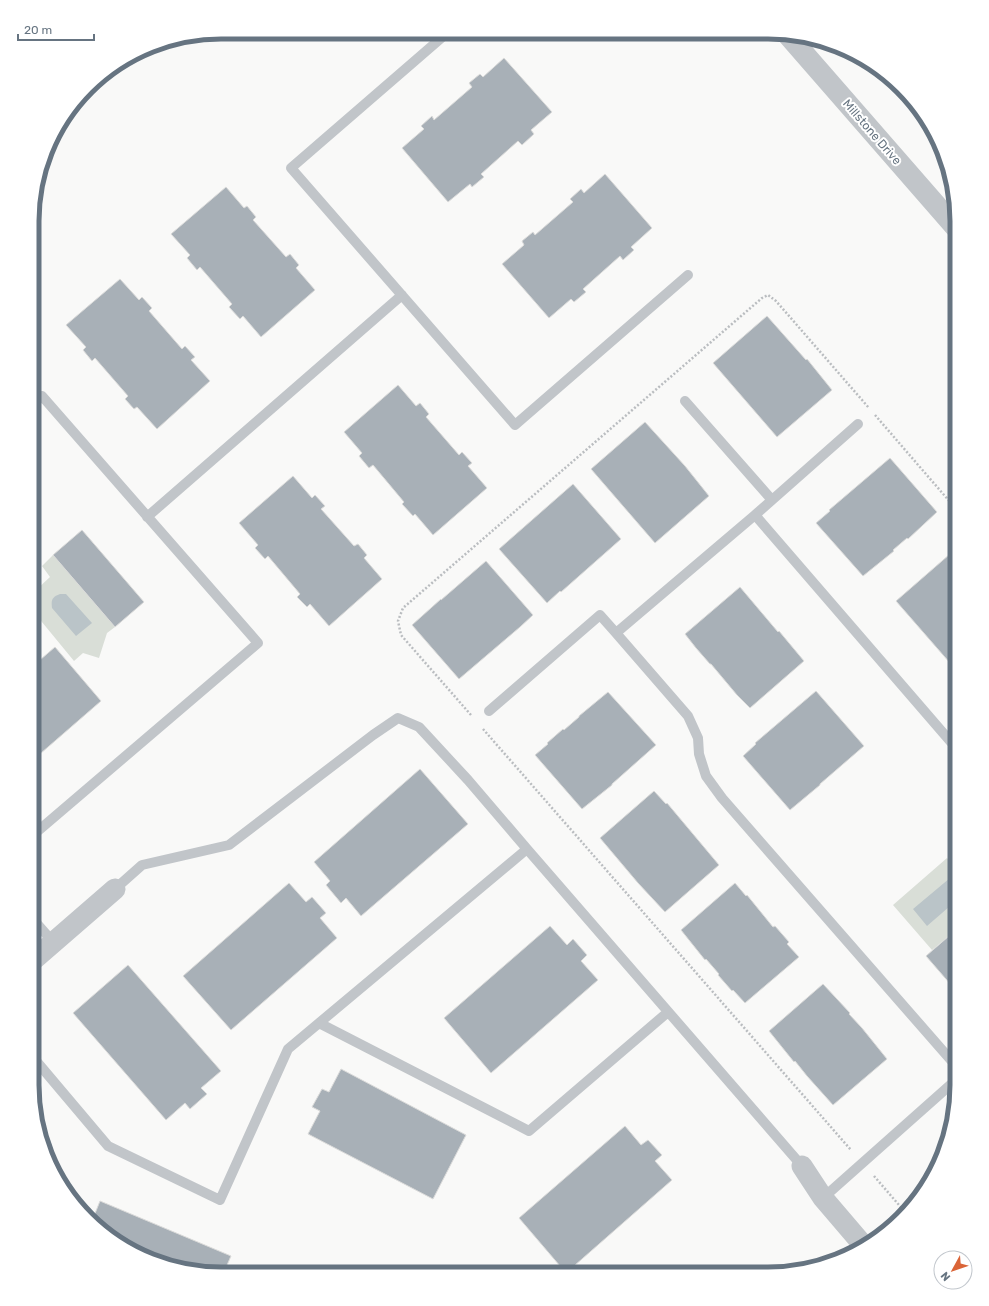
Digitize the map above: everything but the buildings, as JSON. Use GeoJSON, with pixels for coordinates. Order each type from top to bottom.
{"type":"FeatureCollection","features":[{"type":"Feature","properties":{"kind":"street","name":"Millstone Drive"},"geometry":{"type":"LineString","coordinates":[[793,41],[950,221]]}},
{"type":"Feature","properties":{"kind":"street"},"geometry":{"type":"LineString","coordinates":[[39,955],[115,889]]}},
{"type":"Feature","properties":{"kind":"street"},"geometry":{"type":"LineString","coordinates":[[802,1166],[823,1198],[861,1242]]}},
{"type":"Feature","properties":{"kind":"lane"},"geometry":{"type":"LineString","coordinates":[[440,39],[291,168],[515,425],[688,275]]}},
{"type":"Feature","properties":{"kind":"lane"},"geometry":{"type":"LineString","coordinates":[[147,517],[402,295]]}},
{"type":"Feature","properties":{"kind":"lane"},"geometry":{"type":"LineString","coordinates":[[39,399],[42,396],[258,643],[39,830]]}},
{"type":"Feature","properties":{"kind":"lane"},"geometry":{"type":"LineString","coordinates":[[685,401],[772,500]]}},
{"type":"Feature","properties":{"kind":"lane"},"geometry":{"type":"LineString","coordinates":[[616,633],[772,500],[858,424]]}},
{"type":"Feature","properties":{"kind":"lane"},"geometry":{"type":"LineString","coordinates":[[755,514],[950,741]]}},
{"type":"Feature","properties":{"kind":"lane"},"geometry":{"type":"LineString","coordinates":[[489,711],[600,615],[688,716],[698,738],[699,754],[706,776],[722,798],[950,1059]]}},
{"type":"Feature","properties":{"kind":"lane"},"geometry":{"type":"LineString","coordinates":[[115,889],[142,865],[229,845],[373,735],[398,718],[419,727],[468,780],[802,1166]]}},
{"type":"Feature","properties":{"kind":"lane"},"geometry":{"type":"LineString","coordinates":[[39,1064],[108,1146],[220,1200],[288,1049],[527,849]]}},
{"type":"Feature","properties":{"kind":"lane"},"geometry":{"type":"LineString","coordinates":[[39,926],[53,942]]}},
{"type":"Feature","properties":{"kind":"lane"},"geometry":{"type":"LineString","coordinates":[[319,1023],[528,1131],[668,1012]]}},
{"type":"Feature","properties":{"kind":"lane"},"geometry":{"type":"LineString","coordinates":[[823,1198],[950,1085]]}},
{"type":"Feature","properties":{"kind":"shaded area"},"geometry":{"type":"Polygon","coordinates":[[[53,555],[115,627],[107,633],[99,658],[83,653],[74,661],[39,618],[39,587],[50,577],[42,566],[53,555]]]}},
{"type":"Feature","properties":{"kind":"shaded area"},"geometry":{"type":"Polygon","coordinates":[[[66,594],[92,623],[76,636],[52,608],[53,599],[55,596],[66,594]]]}},
{"type":"Feature","properties":{"kind":"shaded area"},"geometry":{"type":"Polygon","coordinates":[[[947,858],[950,861],[950,935],[932,950],[893,905],[947,858]]]}},
{"type":"Feature","properties":{"kind":"shaded area"},"geometry":{"type":"Polygon","coordinates":[[[950,878],[950,906],[927,926],[913,909],[950,878]]]}}]}
